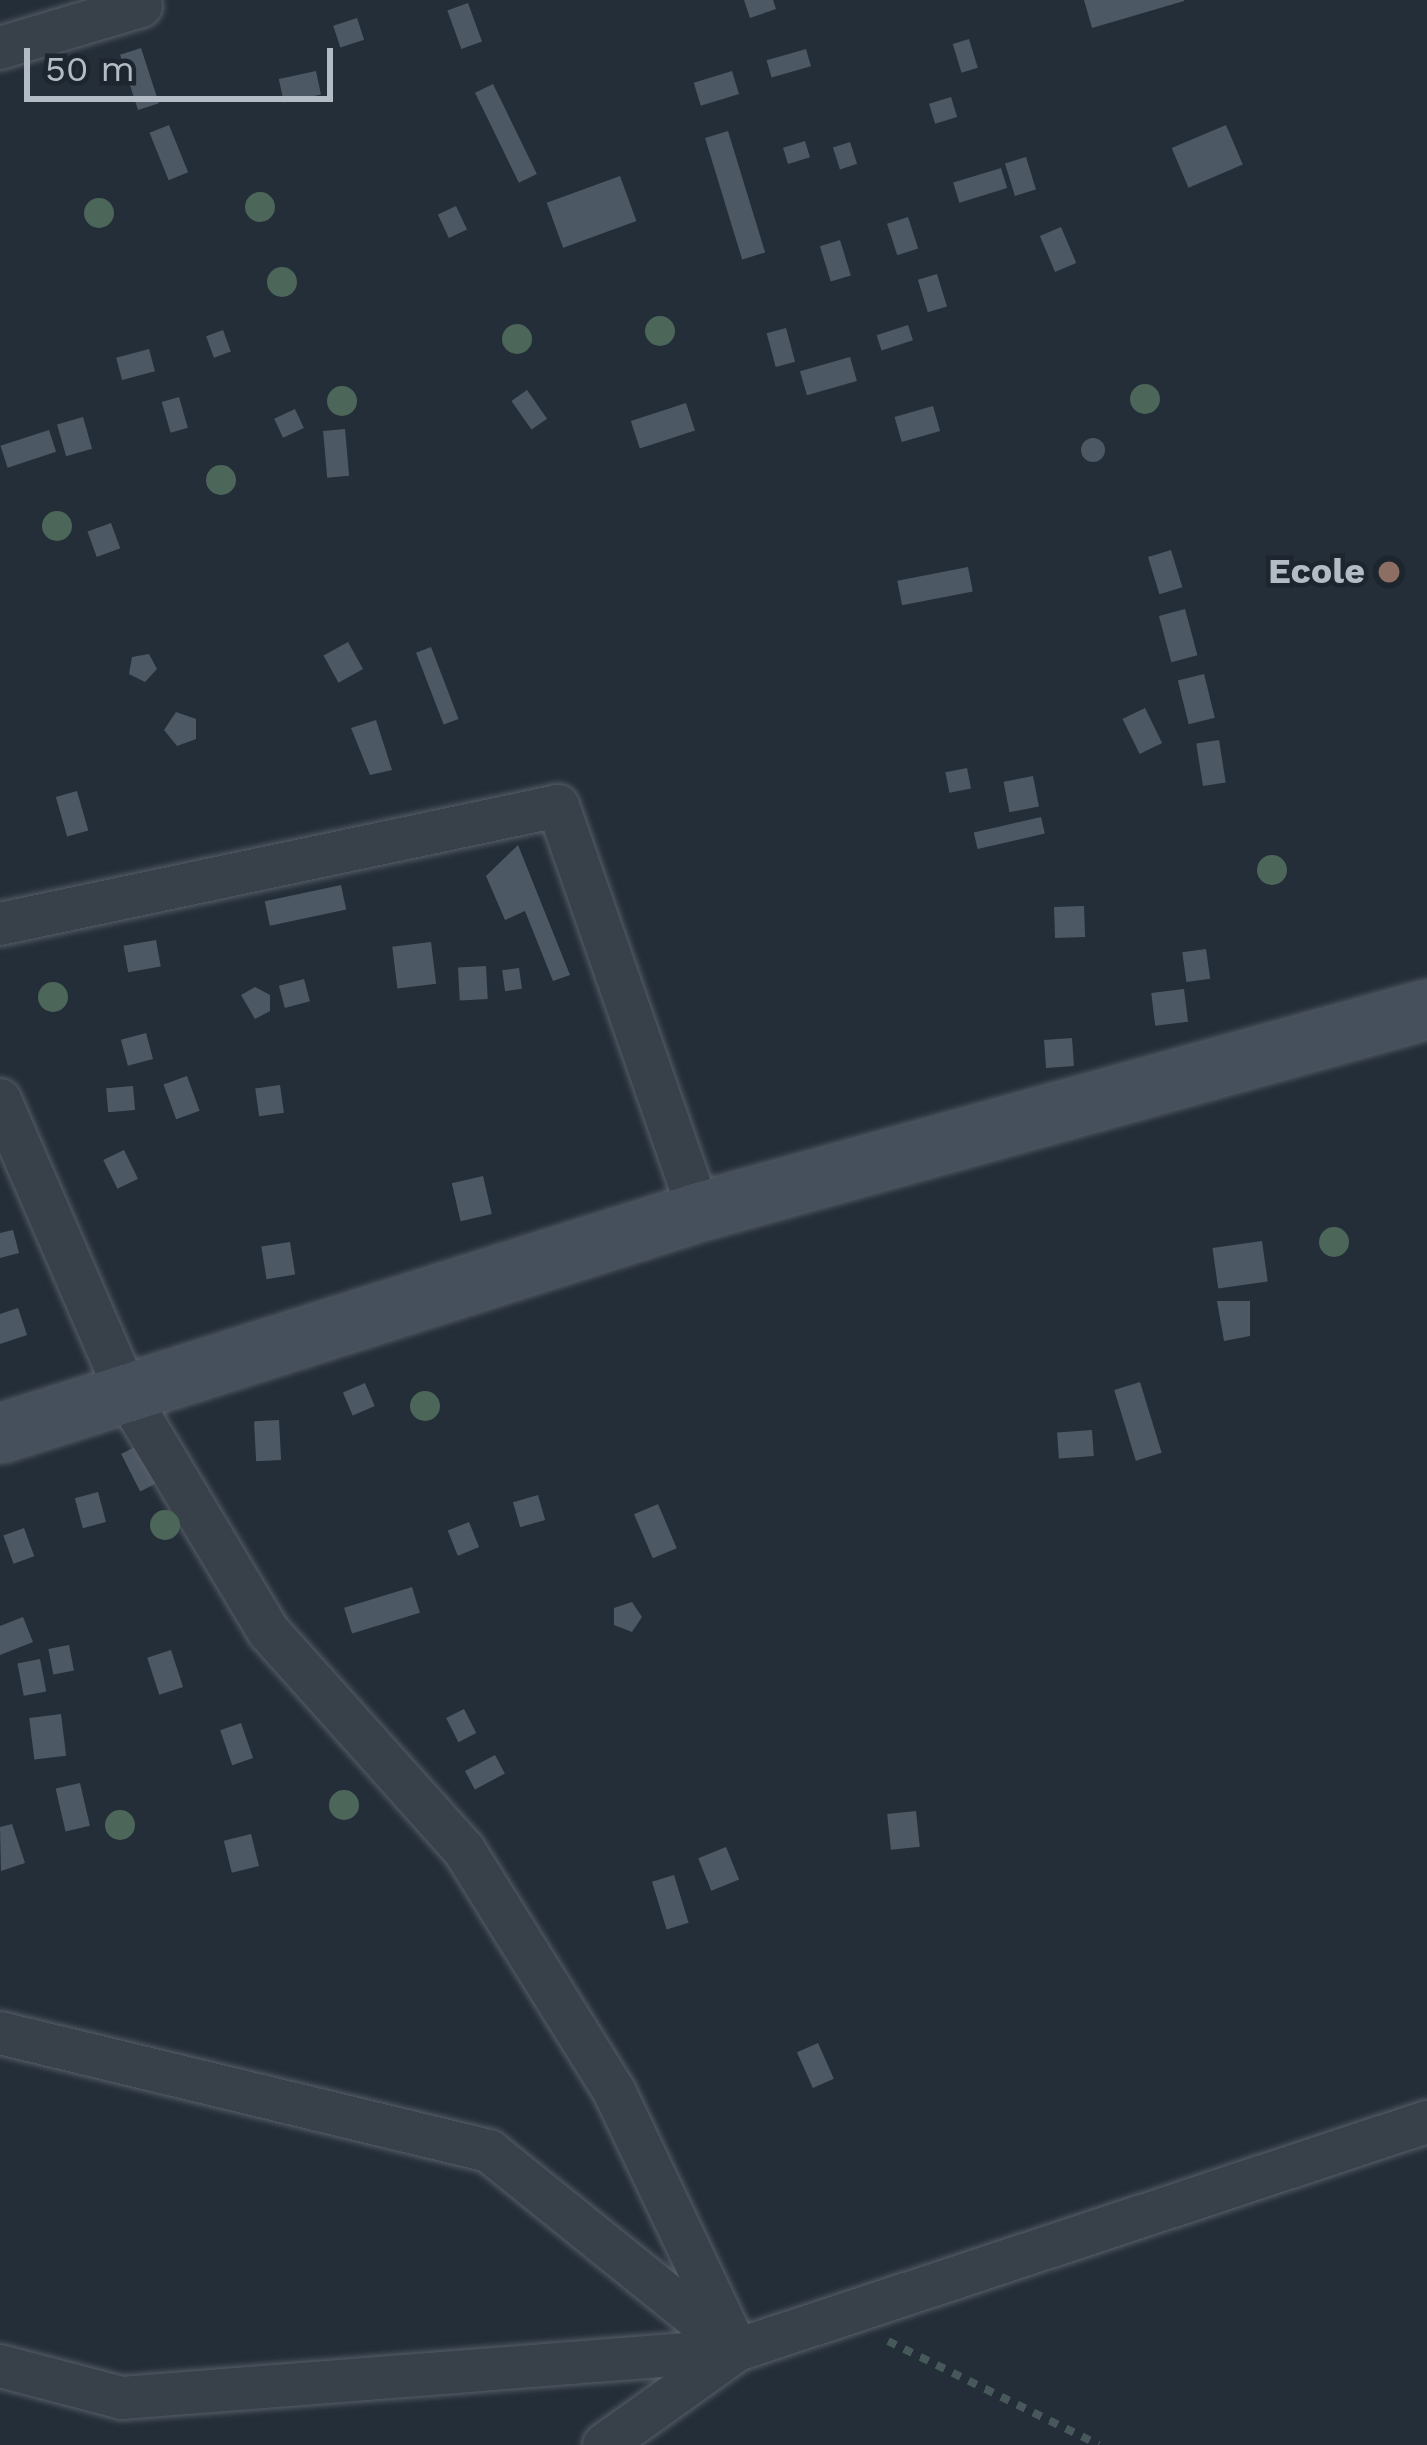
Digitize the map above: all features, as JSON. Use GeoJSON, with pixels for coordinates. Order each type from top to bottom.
{"type":"FeatureCollection","features":[{"type":"Feature","properties":{"kind":"main road"},"geometry":{"type":"LineString","coordinates":[[0,1433],[130,1400],[699,1211],[1427,1009]]}},
{"type":"Feature","properties":{"kind":"street"},"geometry":{"type":"LineString","coordinates":[[0,47],[141,6]]}},
{"type":"Feature","properties":{"kind":"street"},"geometry":{"type":"LineString","coordinates":[[0,924],[558,806],[699,1211]]}},
{"type":"Feature","properties":{"kind":"street"},"geometry":{"type":"LineString","coordinates":[[0,1100],[130,1400],[269,1632],[464,1850],[616,2093],[737,2350]]}},
{"type":"Feature","properties":{"kind":"street"},"geometry":{"type":"LineString","coordinates":[[0,2033],[488,2151],[737,2350]]}},
{"type":"Feature","properties":{"kind":"street"},"geometry":{"type":"LineString","coordinates":[[0,2366],[122,2398],[737,2350],[1427,2122]]}},
{"type":"Feature","properties":{"kind":"street"},"geometry":{"type":"LineString","coordinates":[[604,2445],[737,2350]]}},
{"type":"Feature","properties":{"kind":"path"},"geometry":{"type":"LineString","coordinates":[[838,2317],[1099,2445]]}},
{"type":"Feature","properties":{"kind":"building"},"geometry":{"type":"Polygon","coordinates":[[[744,0],[773,0],[776,9],[750,18],[744,0]]]}},
{"type":"Feature","properties":{"kind":"building"},"geometry":{"type":"Polygon","coordinates":[[[1084,0],[1184,0],[1184,1],[1092,28],[1084,0]]]}},
{"type":"Feature","properties":{"kind":"building"},"geometry":{"type":"Polygon","coordinates":[[[468,3],[482,42],[461,49],[447,11],[468,3]]]}},
{"type":"Feature","properties":{"kind":"building"},"geometry":{"type":"Polygon","coordinates":[[[357,18],[364,40],[340,48],[333,26],[357,18]]]}},
{"type":"Feature","properties":{"kind":"building"},"geometry":{"type":"Polygon","coordinates":[[[969,39],[978,68],[962,73],[953,44],[969,39]]]}},
{"type":"Feature","properties":{"kind":"building"},"geometry":{"type":"Polygon","coordinates":[[[141,48],[159,103],[138,110],[120,55],[141,48]]]}},
{"type":"Feature","properties":{"kind":"building"},"geometry":{"type":"Polygon","coordinates":[[[806,49],[811,66],[772,78],[767,60],[806,49]]]}},
{"type":"Feature","properties":{"kind":"building"},"geometry":{"type":"Polygon","coordinates":[[[316,71],[321,94],[284,102],[279,79],[316,71]]]}},
{"type":"Feature","properties":{"kind":"building"},"geometry":{"type":"Polygon","coordinates":[[[732,71],[739,94],[701,106],[694,83],[732,71]]]}},
{"type":"Feature","properties":{"kind":"building"},"geometry":{"type":"Polygon","coordinates":[[[493,84],[537,174],[519,183],[475,93],[493,84]]]}},
{"type":"Feature","properties":{"kind":"building"},"geometry":{"type":"Polygon","coordinates":[[[951,97],[957,117],[935,124],[929,104],[951,97]]]}},
{"type":"Feature","properties":{"kind":"building"},"geometry":{"type":"Polygon","coordinates":[[[169,125],[188,172],[169,180],[150,133],[169,125]]]}},
{"type":"Feature","properties":{"kind":"building"},"geometry":{"type":"Polygon","coordinates":[[[1226,125],[1243,165],[1188,188],[1172,148],[1226,125]]]}},
{"type":"Feature","properties":{"kind":"building"},"geometry":{"type":"Polygon","coordinates":[[[728,131],[765,252],[742,259],[705,138],[728,131]]]}},
{"type":"Feature","properties":{"kind":"building"},"geometry":{"type":"Polygon","coordinates":[[[805,141],[810,157],[788,164],[783,148],[805,141]]]}},
{"type":"Feature","properties":{"kind":"building"},"geometry":{"type":"Polygon","coordinates":[[[850,142],[857,164],[840,169],[833,148],[850,142]]]}},
{"type":"Feature","properties":{"kind":"building"},"geometry":{"type":"Polygon","coordinates":[[[1026,157],[1036,190],[1015,196],[1005,163],[1026,157]]]}},
{"type":"Feature","properties":{"kind":"building"},"geometry":{"type":"Polygon","coordinates":[[[1001,168],[1007,188],[959,203],[953,183],[1001,168]]]}},
{"type":"Feature","properties":{"kind":"building"},"geometry":{"type":"Polygon","coordinates":[[[620,176],[636,221],[563,248],[547,203],[620,176]]]}},
{"type":"Feature","properties":{"kind":"building"},"geometry":{"type":"Polygon","coordinates":[[[456,206],[467,230],[449,238],[438,214],[456,206]]]}},
{"type":"Feature","properties":{"kind":"building"},"geometry":{"type":"Polygon","coordinates":[[[908,217],[918,248],[897,255],[887,224],[908,217]]]}},
{"type":"Feature","properties":{"kind":"building"},"geometry":{"type":"Polygon","coordinates":[[[1061,227],[1076,263],[1055,272],[1040,236],[1061,227]]]}},
{"type":"Feature","properties":{"kind":"building"},"geometry":{"type":"Polygon","coordinates":[[[840,240],[851,275],[831,282],[820,246],[840,240]]]}},
{"type":"Feature","properties":{"kind":"building"},"geometry":{"type":"Polygon","coordinates":[[[937,274],[947,307],[928,312],[918,280],[937,274]]]}},
{"type":"Feature","properties":{"kind":"building"},"geometry":{"type":"Polygon","coordinates":[[[908,325],[913,340],[882,350],[877,335],[908,325]]]}},
{"type":"Feature","properties":{"kind":"building"},"geometry":{"type":"Polygon","coordinates":[[[786,328],[795,362],[776,367],[767,333],[786,328]]]}},
{"type":"Feature","properties":{"kind":"building"},"geometry":{"type":"Polygon","coordinates":[[[223,330],[231,352],[214,358],[206,336],[223,330]]]}},
{"type":"Feature","properties":{"kind":"building"},"geometry":{"type":"Polygon","coordinates":[[[149,349],[155,371],[122,380],[116,358],[149,349]]]}},
{"type":"Feature","properties":{"kind":"building"},"geometry":{"type":"Polygon","coordinates":[[[850,357],[857,381],[807,395],[800,371],[850,357]]]}},
{"type":"Feature","properties":{"kind":"building"},"geometry":{"type":"Polygon","coordinates":[[[527,390],[547,419],[532,430],[511,401],[527,390]]]}},
{"type":"Feature","properties":{"kind":"building"},"geometry":{"type":"Polygon","coordinates":[[[179,397],[188,428],[171,433],[162,402],[179,397]]]}},
{"type":"Feature","properties":{"kind":"building"},"geometry":{"type":"Polygon","coordinates":[[[686,403],[695,431],[640,449],[631,421],[686,403]]]}},
{"type":"Feature","properties":{"kind":"building"},"geometry":{"type":"Polygon","coordinates":[[[933,406],[940,431],[902,442],[895,417],[933,406]]]}},
{"type":"Feature","properties":{"kind":"building"},"geometry":{"type":"Polygon","coordinates":[[[295,409],[304,428],[283,438],[274,419],[295,409]]]}},
{"type":"Feature","properties":{"kind":"building"},"geometry":{"type":"Polygon","coordinates":[[[83,417],[92,449],[66,456],[57,424],[83,417]]]}},
{"type":"Feature","properties":{"kind":"building"},"geometry":{"type":"Polygon","coordinates":[[[345,429],[349,476],[327,478],[323,431],[345,429]]]}},
{"type":"Feature","properties":{"kind":"building"},"geometry":{"type":"Polygon","coordinates":[[[49,430],[56,452],[8,468],[0,446],[49,430]]]}},
{"type":"Feature","properties":{"kind":"building"},"geometry":{"type":"Polygon","coordinates":[[[1093,438],[1102,441],[1102,459],[1093,462],[1084,459],[1081,450],[1084,441],[1093,438]]]}},
{"type":"Feature","properties":{"kind":"building"},"geometry":{"type":"Polygon","coordinates":[[[111,523],[120,548],[97,557],[88,532],[111,523]]]}},
{"type":"Feature","properties":{"kind":"building"},"geometry":{"type":"Polygon","coordinates":[[[1171,550],[1182,587],[1159,594],[1148,557],[1171,550]]]}},
{"type":"Feature","properties":{"kind":"building"},"geometry":{"type":"Polygon","coordinates":[[[968,567],[973,592],[902,605],[897,581],[968,567]]]}},
{"type":"Feature","properties":{"kind":"building"},"geometry":{"type":"Polygon","coordinates":[[[1185,609],[1197,655],[1171,662],[1159,616],[1185,609]]]}},
{"type":"Feature","properties":{"kind":"building"},"geometry":{"type":"Polygon","coordinates":[[[348,642],[363,669],[339,683],[324,656],[348,642]]]}},
{"type":"Feature","properties":{"kind":"building"},"geometry":{"type":"Polygon","coordinates":[[[431,647],[459,719],[444,725],[416,653],[431,647]]]}},
{"type":"Feature","properties":{"kind":"building"},"geometry":{"type":"Polygon","coordinates":[[[149,654],[157,669],[145,682],[129,674],[132,657],[149,654]]]}},
{"type":"Feature","properties":{"kind":"building"},"geometry":{"type":"Polygon","coordinates":[[[1204,674],[1215,718],[1189,724],[1178,681],[1204,674]]]}},
{"type":"Feature","properties":{"kind":"building"},"geometry":{"type":"Polygon","coordinates":[[[1145,708],[1162,743],[1140,754],[1123,719],[1145,708]]]}},
{"type":"Feature","properties":{"kind":"building"},"geometry":{"type":"Polygon","coordinates":[[[176,712],[196,719],[196,739],[177,746],[164,730],[176,712]]]}},
{"type":"Feature","properties":{"kind":"building"},"geometry":{"type":"Polygon","coordinates":[[[376,720],[392,770],[370,775],[351,728],[376,720]]]}},
{"type":"Feature","properties":{"kind":"building"},"geometry":{"type":"Polygon","coordinates":[[[1219,740],[1226,782],[1203,786],[1196,744],[1219,740]]]}},
{"type":"Feature","properties":{"kind":"building"},"geometry":{"type":"Polygon","coordinates":[[[967,768],[971,789],[949,793],[945,772],[967,768]]]}},
{"type":"Feature","properties":{"kind":"building"},"geometry":{"type":"Polygon","coordinates":[[[1033,776],[1039,806],[1009,812],[1004,782],[1033,776]]]}},
{"type":"Feature","properties":{"kind":"building"},"geometry":{"type":"Polygon","coordinates":[[[77,791],[88,830],[67,836],[56,797],[77,791]]]}},
{"type":"Feature","properties":{"kind":"building"},"geometry":{"type":"Polygon","coordinates":[[[1041,817],[1045,834],[978,849],[974,833],[1041,817]]]}},
{"type":"Feature","properties":{"kind":"building"},"geometry":{"type":"Polygon","coordinates":[[[518,845],[570,975],[553,981],[525,911],[505,920],[486,876],[518,845]]]}},
{"type":"Feature","properties":{"kind":"building"},"geometry":{"type":"Polygon","coordinates":[[[341,885],[346,909],[270,926],[265,901],[341,885]]]}},
{"type":"Feature","properties":{"kind":"building"},"geometry":{"type":"Polygon","coordinates":[[[1084,906],[1085,937],[1055,938],[1054,907],[1084,906]]]}},
{"type":"Feature","properties":{"kind":"building"},"geometry":{"type":"Polygon","coordinates":[[[156,940],[161,967],[128,972],[124,946],[156,940]]]}},
{"type":"Feature","properties":{"kind":"building"},"geometry":{"type":"Polygon","coordinates":[[[431,942],[436,984],[397,988],[392,947],[431,942]]]}},
{"type":"Feature","properties":{"kind":"building"},"geometry":{"type":"Polygon","coordinates":[[[1206,949],[1210,979],[1186,982],[1182,952],[1206,949]]]}},
{"type":"Feature","properties":{"kind":"building"},"geometry":{"type":"Polygon","coordinates":[[[486,966],[488,999],[460,1000],[458,967],[486,966]]]}},
{"type":"Feature","properties":{"kind":"building"},"geometry":{"type":"Polygon","coordinates":[[[519,968],[522,989],[505,991],[502,970],[519,968]]]}},
{"type":"Feature","properties":{"kind":"building"},"geometry":{"type":"Polygon","coordinates":[[[304,979],[310,1001],[285,1008],[279,986],[304,979]]]}},
{"type":"Feature","properties":{"kind":"building"},"geometry":{"type":"Polygon","coordinates":[[[255,987],[270,995],[270,1011],[255,1019],[241,995],[255,987]]]}},
{"type":"Feature","properties":{"kind":"building"},"geometry":{"type":"Polygon","coordinates":[[[1184,989],[1188,1022],[1155,1026],[1151,993],[1184,989]]]}},
{"type":"Feature","properties":{"kind":"building"},"geometry":{"type":"Polygon","coordinates":[[[146,1033],[153,1059],[128,1066],[121,1040],[146,1033]]]}},
{"type":"Feature","properties":{"kind":"building"},"geometry":{"type":"Polygon","coordinates":[[[1072,1038],[1074,1066],[1046,1068],[1044,1040],[1072,1038]]]}},
{"type":"Feature","properties":{"kind":"building"},"geometry":{"type":"Polygon","coordinates":[[[187,1076],[200,1111],[176,1119],[164,1085],[187,1076]]]}},
{"type":"Feature","properties":{"kind":"building"},"geometry":{"type":"Polygon","coordinates":[[[280,1085],[284,1113],[259,1116],[255,1088],[280,1085]]]}},
{"type":"Feature","properties":{"kind":"building"},"geometry":{"type":"Polygon","coordinates":[[[133,1086],[135,1110],[108,1112],[106,1088],[133,1086]]]}},
{"type":"Feature","properties":{"kind":"building"},"geometry":{"type":"Polygon","coordinates":[[[124,1150],[138,1179],[117,1189],[103,1160],[124,1150]]]}},
{"type":"Feature","properties":{"kind":"building"},"geometry":{"type":"Polygon","coordinates":[[[483,1176],[492,1214],[461,1221],[452,1183],[483,1176]]]}},
{"type":"Feature","properties":{"kind":"building"},"geometry":{"type":"Polygon","coordinates":[[[13,1230],[19,1253],[0,1258],[0,1233],[13,1230]]]}},
{"type":"Feature","properties":{"kind":"building"},"geometry":{"type":"Polygon","coordinates":[[[1262,1241],[1268,1282],[1218,1289],[1212,1248],[1262,1241]]]}},
{"type":"Feature","properties":{"kind":"building"},"geometry":{"type":"Polygon","coordinates":[[[290,1242],[295,1275],[267,1279],[261,1247],[290,1242]]]}},
{"type":"Feature","properties":{"kind":"building"},"geometry":{"type":"Polygon","coordinates":[[[1217,1301],[1250,1301],[1250,1336],[1224,1341],[1217,1301]]]}},
{"type":"Feature","properties":{"kind":"building"},"geometry":{"type":"Polygon","coordinates":[[[18,1308],[27,1335],[0,1344],[0,1314],[18,1308]]]}},
{"type":"Feature","properties":{"kind":"building"},"geometry":{"type":"Polygon","coordinates":[[[1140,1382],[1162,1453],[1136,1461],[1114,1390],[1140,1382]]]}},
{"type":"Feature","properties":{"kind":"building"},"geometry":{"type":"Polygon","coordinates":[[[365,1383],[375,1406],[353,1415],[343,1392],[365,1383]]]}},
{"type":"Feature","properties":{"kind":"building"},"geometry":{"type":"Polygon","coordinates":[[[279,1420],[281,1460],[256,1461],[254,1421],[279,1420]]]}},
{"type":"Feature","properties":{"kind":"building"},"geometry":{"type":"Polygon","coordinates":[[[1092,1430],[1094,1456],[1059,1458],[1057,1432],[1092,1430]]]}},
{"type":"Feature","properties":{"kind":"building"},"geometry":{"type":"Polygon","coordinates":[[[139,1445],[158,1482],[140,1492],[121,1454],[139,1445]]]}},
{"type":"Feature","properties":{"kind":"building"},"geometry":{"type":"Polygon","coordinates":[[[98,1492],[106,1522],[83,1528],[75,1498],[98,1492]]]}},
{"type":"Feature","properties":{"kind":"building"},"geometry":{"type":"Polygon","coordinates":[[[538,1495],[545,1520],[520,1527],[513,1502],[538,1495]]]}},
{"type":"Feature","properties":{"kind":"building"},"geometry":{"type":"Polygon","coordinates":[[[658,1504],[677,1548],[653,1558],[634,1514],[658,1504]]]}},
{"type":"Feature","properties":{"kind":"building"},"geometry":{"type":"Polygon","coordinates":[[[469,1522],[479,1547],[458,1556],[448,1531],[469,1522]]]}},
{"type":"Feature","properties":{"kind":"building"},"geometry":{"type":"Polygon","coordinates":[[[24,1528],[34,1556],[14,1564],[3,1536],[24,1528]]]}},
{"type":"Feature","properties":{"kind":"building"},"geometry":{"type":"Polygon","coordinates":[[[412,1587],[420,1613],[352,1634],[344,1608],[412,1587]]]}},
{"type":"Feature","properties":{"kind":"building"},"geometry":{"type":"Polygon","coordinates":[[[632,1602],[642,1617],[632,1632],[614,1625],[614,1608],[632,1602]]]}},
{"type":"Feature","properties":{"kind":"building"},"geometry":{"type":"Polygon","coordinates":[[[23,1617],[33,1642],[0,1655],[0,1626],[23,1617]]]}},
{"type":"Feature","properties":{"kind":"building"},"geometry":{"type":"Polygon","coordinates":[[[69,1645],[74,1671],[53,1675],[48,1649],[69,1645]]]}},
{"type":"Feature","properties":{"kind":"building"},"geometry":{"type":"Polygon","coordinates":[[[171,1650],[183,1687],[159,1695],[147,1658],[171,1650]]]}},
{"type":"Feature","properties":{"kind":"building"},"geometry":{"type":"Polygon","coordinates":[[[40,1659],[46,1691],[24,1696],[17,1663],[40,1659]]]}},
{"type":"Feature","properties":{"kind":"building"},"geometry":{"type":"Polygon","coordinates":[[[464,1709],[476,1733],[458,1742],[446,1718],[464,1709]]]}},
{"type":"Feature","properties":{"kind":"building"},"geometry":{"type":"Polygon","coordinates":[[[61,1714],[66,1756],[34,1760],[29,1718],[61,1714]]]}},
{"type":"Feature","properties":{"kind":"building"},"geometry":{"type":"Polygon","coordinates":[[[241,1723],[253,1758],[232,1765],[220,1730],[241,1723]]]}},
{"type":"Feature","properties":{"kind":"building"},"geometry":{"type":"Polygon","coordinates":[[[495,1755],[505,1774],[475,1790],[465,1771],[495,1755]]]}},
{"type":"Feature","properties":{"kind":"building"},"geometry":{"type":"Polygon","coordinates":[[[80,1783],[90,1826],[66,1831],[56,1789],[80,1783]]]}},
{"type":"Feature","properties":{"kind":"building"},"geometry":{"type":"Polygon","coordinates":[[[916,1811],[920,1847],[891,1850],[887,1814],[916,1811]]]}},
{"type":"Feature","properties":{"kind":"building"},"geometry":{"type":"Polygon","coordinates":[[[12,1824],[25,1863],[1,1871],[0,1827],[12,1824]]]}},
{"type":"Feature","properties":{"kind":"building"},"geometry":{"type":"Polygon","coordinates":[[[251,1834],[259,1866],[232,1873],[224,1841],[251,1834]]]}},
{"type":"Feature","properties":{"kind":"building"},"geometry":{"type":"Polygon","coordinates":[[[726,1847],[739,1879],[711,1891],[698,1858],[726,1847]]]}},
{"type":"Feature","properties":{"kind":"building"},"geometry":{"type":"Polygon","coordinates":[[[674,1875],[689,1923],[667,1930],[652,1882],[674,1875]]]}},
{"type":"Feature","properties":{"kind":"building"},"geometry":{"type":"Polygon","coordinates":[[[818,2043],[834,2079],[813,2088],[797,2052],[818,2043]]]}},
{"type":"Feature","properties":{"kind":"place","name":"Ecole"},"geometry":{"type":"Point","coordinates":[1389,572]}}]}
